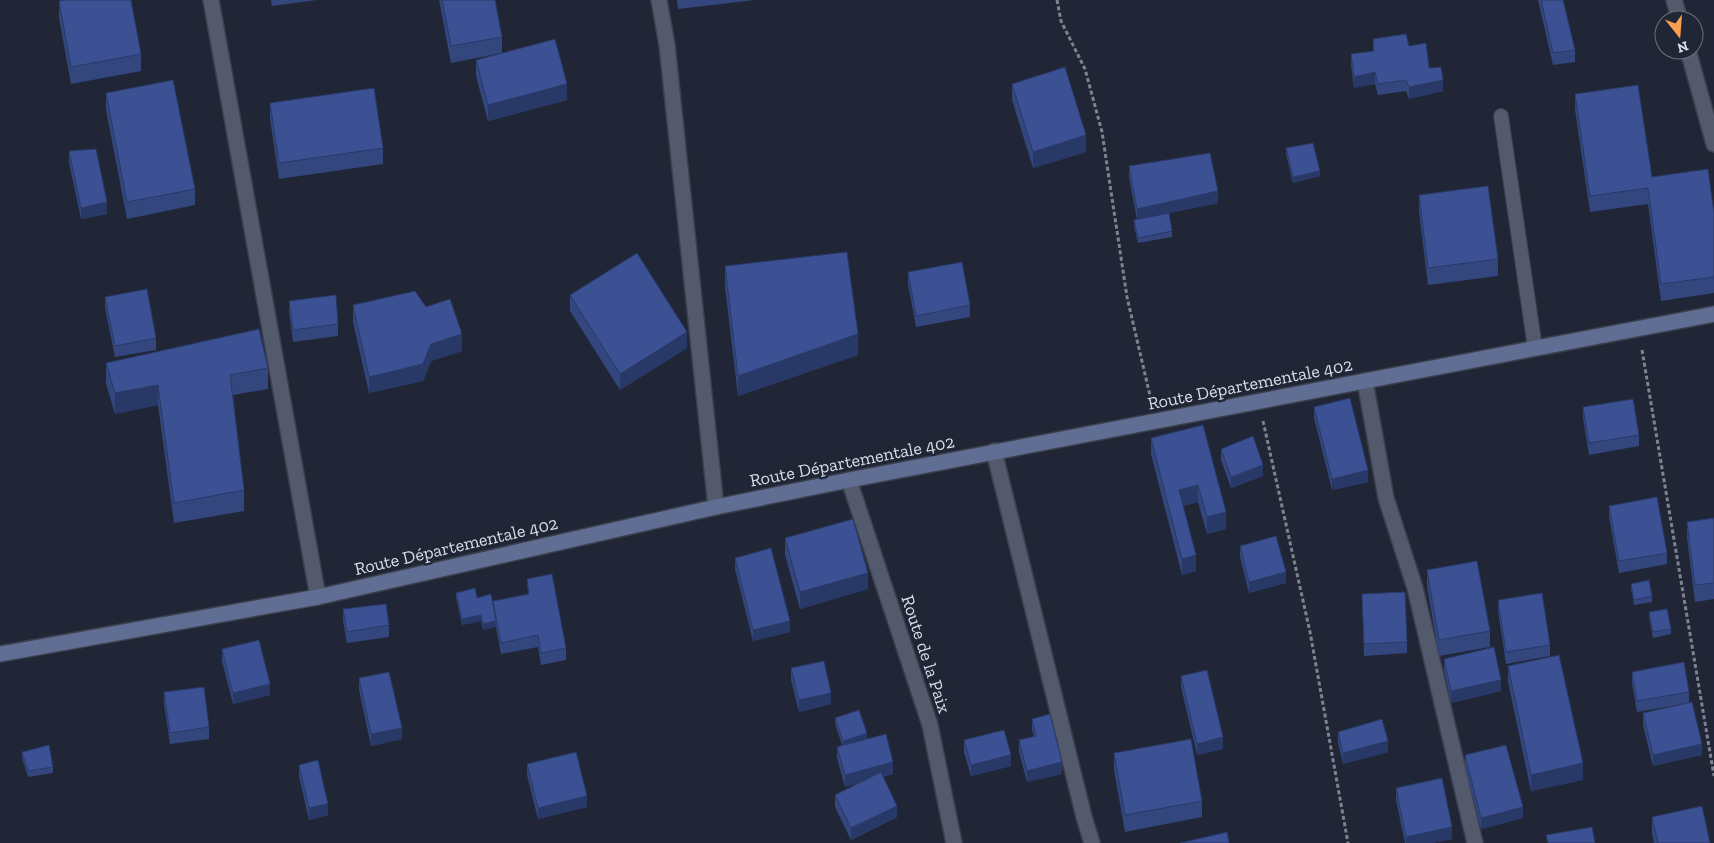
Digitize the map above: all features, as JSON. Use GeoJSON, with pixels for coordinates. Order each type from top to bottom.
{"type":"FeatureCollection","features":[{"type":"Feature","properties":{"kind":"main road","name":"Route Départementale 402"},"geometry":{"type":"LineString","coordinates":[[0,654],[318,597],[716,507],[849,480],[1714,314]]}},
{"type":"Feature","properties":{"kind":"street"},"geometry":{"type":"LineString","coordinates":[[211,0],[318,597]]}},
{"type":"Feature","properties":{"kind":"street"},"geometry":{"type":"LineString","coordinates":[[658,0],[667,45],[716,507]]}},
{"type":"Feature","properties":{"kind":"street"},"geometry":{"type":"LineString","coordinates":[[1691,60],[1714,144]]}},
{"type":"Feature","properties":{"kind":"street"},"geometry":{"type":"LineString","coordinates":[[1365,381],[1386,498],[1415,588],[1475,843]]}},
{"type":"Feature","properties":{"kind":"street"},"geometry":{"type":"LineString","coordinates":[[994,451],[1092,843]]}},
{"type":"Feature","properties":{"kind":"street","name":"Route de la Paix"},"geometry":{"type":"LineString","coordinates":[[849,480],[930,725],[954,843]]}},
{"type":"Feature","properties":{"kind":"lane"},"geometry":{"type":"LineString","coordinates":[[1501,116],[1535,348]]}},
{"type":"Feature","properties":{"kind":"path"},"geometry":{"type":"LineString","coordinates":[[1057,0],[1061,21],[1085,69],[1102,132],[1127,297],[1156,420]]}},
{"type":"Feature","properties":{"kind":"path"},"geometry":{"type":"LineString","coordinates":[[1638,329],[1714,776]]}},
{"type":"Feature","properties":{"kind":"path"},"geometry":{"type":"LineString","coordinates":[[1258,401],[1310,632],[1348,843]]}},
{"type":"Feature","properties":{"kind":"building"},"geometry":{"type":"Polygon","coordinates":[[[131,0],[141,54],[71,67],[59,1],[131,0]]]}},
{"type":"Feature","properties":{"kind":"building"},"geometry":{"type":"Polygon","coordinates":[[[442,0],[495,0],[502,37],[451,46],[442,0]]]}},
{"type":"Feature","properties":{"kind":"building"},"geometry":{"type":"Polygon","coordinates":[[[1541,0],[1563,0],[1575,50],[1553,53],[1541,0]]]}},
{"type":"Feature","properties":{"kind":"building"},"geometry":{"type":"Polygon","coordinates":[[[1406,34],[1409,46],[1426,43],[1429,68],[1441,67],[1443,80],[1409,87],[1406,80],[1378,84],[1375,72],[1354,77],[1351,54],[1374,51],[1373,39],[1406,34]]]}},
{"type":"Feature","properties":{"kind":"building"},"geometry":{"type":"Polygon","coordinates":[[[555,39],[567,84],[488,105],[476,60],[555,39]]]}},
{"type":"Feature","properties":{"kind":"building"},"geometry":{"type":"Polygon","coordinates":[[[1065,67],[1086,135],[1033,152],[1012,84],[1065,67]]]}},
{"type":"Feature","properties":{"kind":"building"},"geometry":{"type":"Polygon","coordinates":[[[173,80],[195,189],[127,202],[106,93],[173,80]]]}},
{"type":"Feature","properties":{"kind":"building"},"geometry":{"type":"Polygon","coordinates":[[[1638,85],[1652,177],[1708,169],[1714,213],[1714,277],[1661,284],[1648,188],[1590,196],[1575,94],[1638,85]]]}},
{"type":"Feature","properties":{"kind":"building"},"geometry":{"type":"Polygon","coordinates":[[[374,88],[383,148],[279,163],[270,103],[374,88]]]}},
{"type":"Feature","properties":{"kind":"building"},"geometry":{"type":"Polygon","coordinates":[[[1313,143],[1320,171],[1293,177],[1286,148],[1313,143]]]}},
{"type":"Feature","properties":{"kind":"building"},"geometry":{"type":"Polygon","coordinates":[[[96,149],[107,202],[81,208],[69,151],[96,149]]]}},
{"type":"Feature","properties":{"kind":"building"},"geometry":{"type":"Polygon","coordinates":[[[1210,153],[1218,191],[1137,209],[1129,166],[1210,153]]]}},
{"type":"Feature","properties":{"kind":"building"},"geometry":{"type":"Polygon","coordinates":[[[1488,186],[1498,259],[1428,268],[1419,195],[1488,186]]]}},
{"type":"Feature","properties":{"kind":"building"},"geometry":{"type":"Polygon","coordinates":[[[1169,213],[1172,231],[1138,238],[1134,220],[1169,213]]]}},
{"type":"Feature","properties":{"kind":"building"},"geometry":{"type":"Polygon","coordinates":[[[847,252],[858,334],[738,376],[725,266],[847,252]]]}},
{"type":"Feature","properties":{"kind":"building"},"geometry":{"type":"Polygon","coordinates":[[[637,253],[687,332],[620,374],[570,295],[637,253]]]}},
{"type":"Feature","properties":{"kind":"building"},"geometry":{"type":"Polygon","coordinates":[[[962,262],[970,305],[916,316],[908,272],[962,262]]]}},
{"type":"Feature","properties":{"kind":"building"},"geometry":{"type":"Polygon","coordinates":[[[147,289],[156,338],[115,346],[105,297],[147,289]]]}},
{"type":"Feature","properties":{"kind":"building"},"geometry":{"type":"Polygon","coordinates":[[[415,291],[426,307],[450,299],[462,334],[431,344],[423,364],[369,377],[353,305],[415,291]]]}},
{"type":"Feature","properties":{"kind":"building"},"geometry":{"type":"Polygon","coordinates":[[[336,295],[338,324],[293,330],[289,301],[336,295]]]}},
{"type":"Feature","properties":{"kind":"building"},"geometry":{"type":"Polygon","coordinates":[[[259,329],[268,368],[230,375],[244,490],[174,503],[158,385],[115,393],[106,363],[259,329]]]}},
{"type":"Feature","properties":{"kind":"building"},"geometry":{"type":"Polygon","coordinates":[[[1350,398],[1368,470],[1332,479],[1314,407],[1350,398]]]}},
{"type":"Feature","properties":{"kind":"building"},"geometry":{"type":"Polygon","coordinates":[[[1633,399],[1639,435],[1589,443],[1583,407],[1633,399]]]}},
{"type":"Feature","properties":{"kind":"building"},"geometry":{"type":"Polygon","coordinates":[[[1203,425],[1226,512],[1207,517],[1198,485],[1179,490],[1196,555],[1182,559],[1151,438],[1203,425]]]}},
{"type":"Feature","properties":{"kind":"building"},"geometry":{"type":"Polygon","coordinates":[[[1253,436],[1263,465],[1231,477],[1221,449],[1253,436]]]}},
{"type":"Feature","properties":{"kind":"building"},"geometry":{"type":"Polygon","coordinates":[[[1657,497],[1667,553],[1619,561],[1609,506],[1657,497]]]}},
{"type":"Feature","properties":{"kind":"building"},"geometry":{"type":"Polygon","coordinates":[[[1714,518],[1714,583],[1695,585],[1687,522],[1714,518]]]}},
{"type":"Feature","properties":{"kind":"building"},"geometry":{"type":"Polygon","coordinates":[[[853,519],[868,573],[800,592],[785,538],[853,519]]]}},
{"type":"Feature","properties":{"kind":"building"},"geometry":{"type":"Polygon","coordinates":[[[1276,536],[1286,572],[1249,582],[1240,546],[1276,536]]]}},
{"type":"Feature","properties":{"kind":"building"},"geometry":{"type":"Polygon","coordinates":[[[771,548],[790,621],[753,630],[735,558],[771,548]]]}},
{"type":"Feature","properties":{"kind":"building"},"geometry":{"type":"Polygon","coordinates":[[[1477,561],[1490,631],[1439,640],[1427,570],[1477,561]]]}},
{"type":"Feature","properties":{"kind":"building"},"geometry":{"type":"Polygon","coordinates":[[[552,574],[566,648],[541,653],[538,635],[501,643],[493,601],[529,594],[527,579],[552,574]]]}},
{"type":"Feature","properties":{"kind":"building"},"geometry":{"type":"Polygon","coordinates":[[[1649,580],[1652,596],[1634,600],[1631,584],[1649,580]]]}},
{"type":"Feature","properties":{"kind":"building"},"geometry":{"type":"Polygon","coordinates":[[[475,588],[477,598],[491,594],[496,621],[483,624],[481,615],[462,619],[456,593],[475,588]]]}},
{"type":"Feature","properties":{"kind":"building"},"geometry":{"type":"Polygon","coordinates":[[[1405,592],[1407,642],[1364,644],[1362,594],[1405,592]]]}},
{"type":"Feature","properties":{"kind":"building"},"geometry":{"type":"Polygon","coordinates":[[[1542,593],[1550,645],[1506,652],[1498,600],[1542,593]]]}},
{"type":"Feature","properties":{"kind":"building"},"geometry":{"type":"Polygon","coordinates":[[[386,604],[389,625],[347,632],[343,609],[386,604]]]}},
{"type":"Feature","properties":{"kind":"building"},"geometry":{"type":"Polygon","coordinates":[[[1667,609],[1671,629],[1653,632],[1649,612],[1667,609]]]}},
{"type":"Feature","properties":{"kind":"building"},"geometry":{"type":"Polygon","coordinates":[[[259,640],[270,684],[233,693],[222,649],[259,640]]]}},
{"type":"Feature","properties":{"kind":"building"},"geometry":{"type":"Polygon","coordinates":[[[1494,647],[1501,680],[1451,691],[1444,659],[1494,647]]]}},
{"type":"Feature","properties":{"kind":"building"},"geometry":{"type":"Polygon","coordinates":[[[1559,655],[1583,763],[1531,775],[1508,666],[1559,655]]]}},
{"type":"Feature","properties":{"kind":"building"},"geometry":{"type":"Polygon","coordinates":[[[824,661],[831,693],[799,700],[791,668],[824,661]]]}},
{"type":"Feature","properties":{"kind":"building"},"geometry":{"type":"Polygon","coordinates":[[[1684,662],[1689,692],[1637,701],[1632,672],[1684,662]]]}},
{"type":"Feature","properties":{"kind":"building"},"geometry":{"type":"Polygon","coordinates":[[[1207,670],[1223,737],[1197,744],[1181,676],[1207,670]]]}},
{"type":"Feature","properties":{"kind":"building"},"geometry":{"type":"Polygon","coordinates":[[[389,672],[402,728],[371,734],[359,678],[389,672]]]}},
{"type":"Feature","properties":{"kind":"building"},"geometry":{"type":"Polygon","coordinates":[[[204,687],[209,727],[170,733],[164,692],[204,687]]]}},
{"type":"Feature","properties":{"kind":"building"},"geometry":{"type":"Polygon","coordinates":[[[1692,702],[1702,744],[1653,755],[1643,713],[1692,702]]]}},
{"type":"Feature","properties":{"kind":"building"},"geometry":{"type":"Polygon","coordinates":[[[859,710],[867,733],[843,741],[835,718],[859,710]]]}},
{"type":"Feature","properties":{"kind":"building"},"geometry":{"type":"Polygon","coordinates":[[[1050,714],[1062,762],[1027,771],[1019,740],[1036,736],[1032,719],[1050,714]]]}},
{"type":"Feature","properties":{"kind":"building"},"geometry":{"type":"Polygon","coordinates":[[[1382,719],[1388,741],[1343,753],[1338,732],[1382,719]]]}},
{"type":"Feature","properties":{"kind":"building"},"geometry":{"type":"Polygon","coordinates":[[[1004,730],[1011,755],[971,765],[964,740],[1004,730]]]}},
{"type":"Feature","properties":{"kind":"building"},"geometry":{"type":"Polygon","coordinates":[[[886,734],[893,762],[845,775],[837,747],[886,734]]]}},
{"type":"Feature","properties":{"kind":"building"},"geometry":{"type":"Polygon","coordinates":[[[1191,739],[1202,801],[1125,815],[1114,753],[1191,739]]]}},
{"type":"Feature","properties":{"kind":"building"},"geometry":{"type":"Polygon","coordinates":[[[49,745],[53,767],[28,771],[22,752],[49,745]]]}},
{"type":"Feature","properties":{"kind":"building"},"geometry":{"type":"Polygon","coordinates":[[[1506,745],[1523,807],[1481,818],[1465,755],[1506,745]]]}},
{"type":"Feature","properties":{"kind":"building"},"geometry":{"type":"Polygon","coordinates":[[[576,752],[587,796],[538,808],[527,764],[576,752]]]}},
{"type":"Feature","properties":{"kind":"building"},"geometry":{"type":"Polygon","coordinates":[[[318,760],[328,804],[309,808],[299,765],[318,760]]]}},
{"type":"Feature","properties":{"kind":"building"},"geometry":{"type":"Polygon","coordinates":[[[881,772],[897,806],[851,828],[835,795],[881,772]]]}},
{"type":"Feature","properties":{"kind":"building"},"geometry":{"type":"Polygon","coordinates":[[[1442,778],[1452,827],[1406,837],[1396,788],[1442,778]]]}},
{"type":"Feature","properties":{"kind":"building"},"geometry":{"type":"Polygon","coordinates":[[[1702,806],[1710,843],[1658,843],[1652,817],[1702,806]]]}},
{"type":"Feature","properties":{"kind":"building"},"geometry":{"type":"Polygon","coordinates":[[[1592,827],[1595,843],[1548,843],[1546,835],[1592,827]]]}},
{"type":"Feature","properties":{"kind":"building"},"geometry":{"type":"Polygon","coordinates":[[[1227,832],[1229,843],[1180,843],[1227,832]]]}}]}
